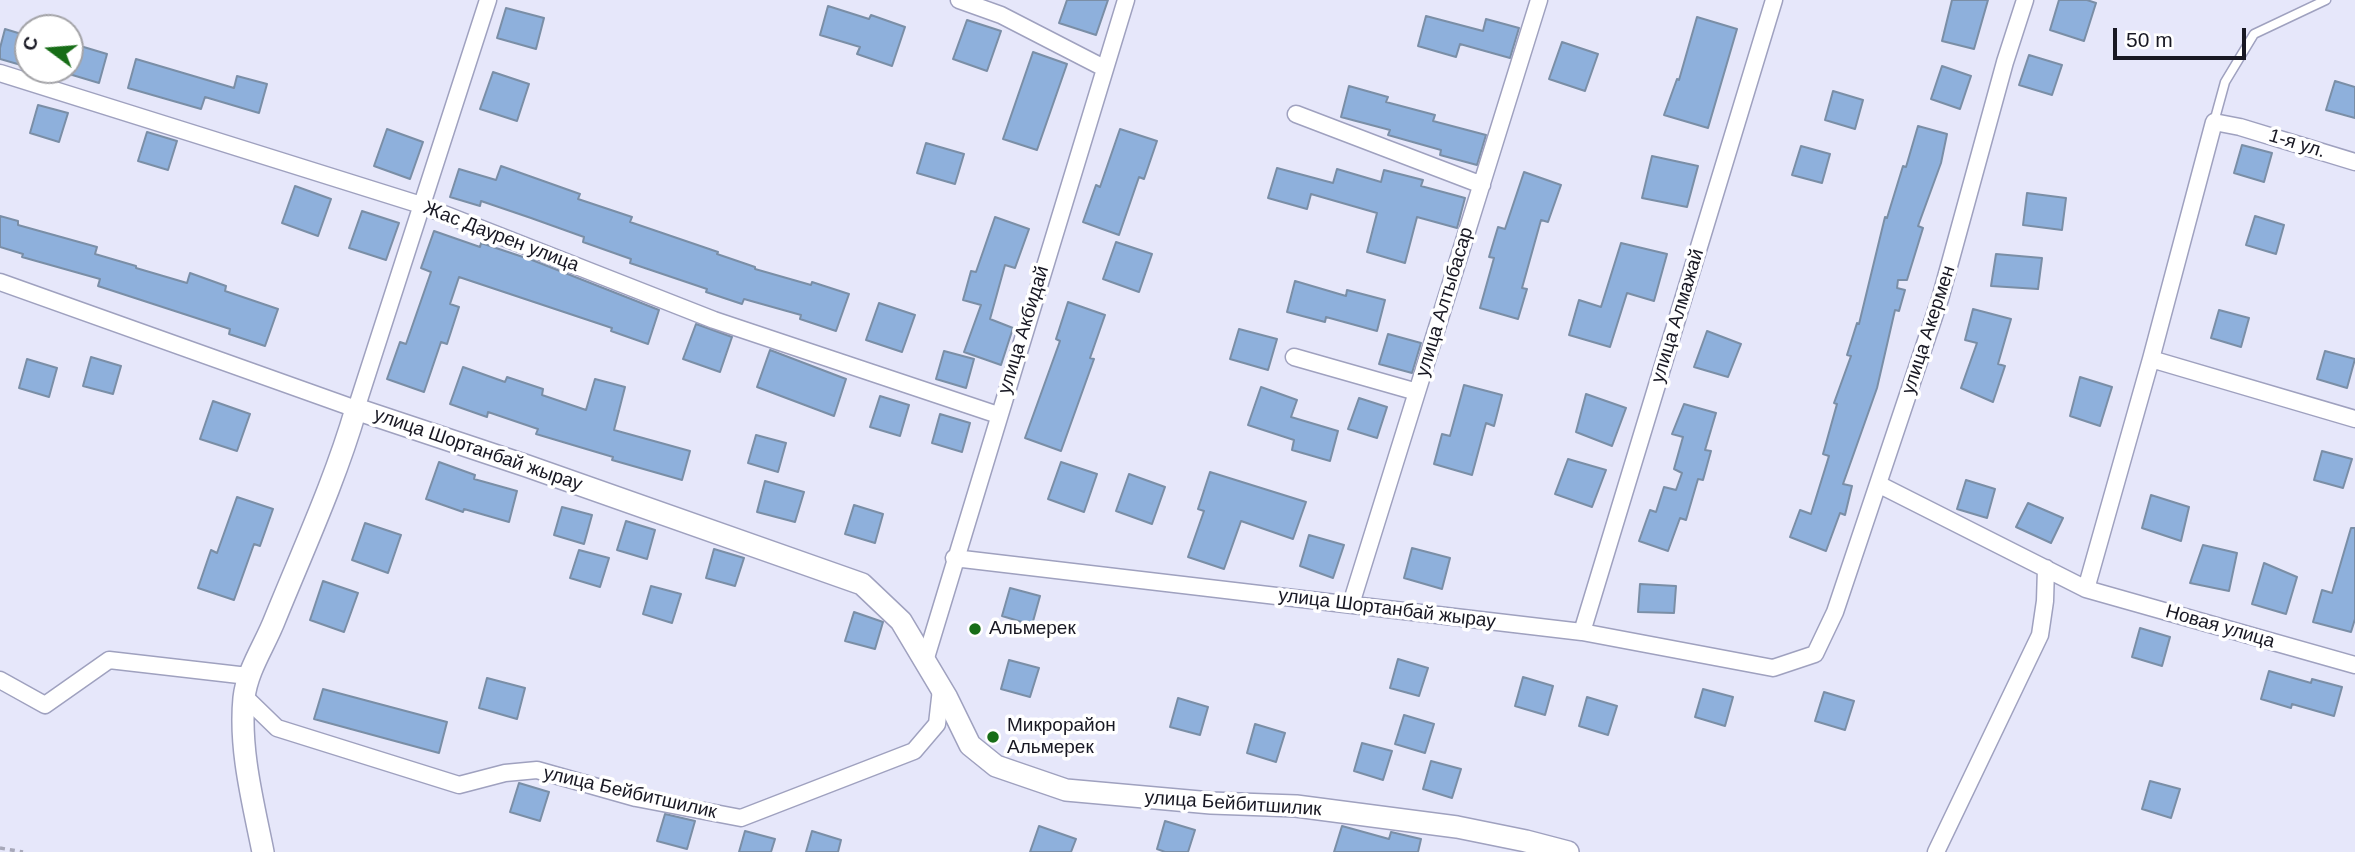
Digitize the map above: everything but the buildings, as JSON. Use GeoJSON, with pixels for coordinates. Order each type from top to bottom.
{"type":"FeatureCollection","features":[{"type":"Feature","properties":{"kind":"street"},"geometry":{"type":"LineString","coordinates":[[263,852],[242,732],[246,686],[344,450],[488,0]]}},
{"type":"Feature","properties":{"kind":"street"},"geometry":{"type":"LineString","coordinates":[[959,0],[1001,15],[1104,68]]}},
{"type":"Feature","properties":{"kind":"street","name":"улица Акбидай"},"geometry":{"type":"LineString","coordinates":[[925,660],[1126,0]]}},
{"type":"Feature","properties":{"kind":"street","name":"улица Алтыбасар"},"geometry":{"type":"LineString","coordinates":[[1351,604],[1539,0]]}},
{"type":"Feature","properties":{"kind":"street","name":"улица Алмажай"},"geometry":{"type":"LineString","coordinates":[[1582,632],[1774,0]]}},
{"type":"Feature","properties":{"kind":"street","name":"улица Акермен"},"geometry":{"type":"LineString","coordinates":[[1815,654],[1835,612],[1944,287],[2005,62],[2025,0]]}},
{"type":"Feature","properties":{"kind":"street","name":"Жас Даурен улица"},"geometry":{"type":"LineString","coordinates":[[0,73],[421,205],[714,320],[998,415]]}},
{"type":"Feature","properties":{"kind":"street"},"geometry":{"type":"LineString","coordinates":[[1296,114],[1482,185]]}},
{"type":"Feature","properties":{"kind":"street"},"geometry":{"type":"LineString","coordinates":[[2086,589],[2214,122]]}},
{"type":"Feature","properties":{"kind":"street","name":"1-я ул."},"geometry":{"type":"LineString","coordinates":[[2214,122],[2240,127],[2355,162]]}},
{"type":"Feature","properties":{"kind":"street","name":"улица Шортанбай жырау"},"geometry":{"type":"LineString","coordinates":[[0,282],[356,409],[539,470],[862,584],[901,621],[925,660]]}},
{"type":"Feature","properties":{"kind":"street"},"geometry":{"type":"LineString","coordinates":[[1294,357],[1417,392]]}},
{"type":"Feature","properties":{"kind":"street"},"geometry":{"type":"LineString","coordinates":[[2151,359],[2355,419]]}},
{"type":"Feature","properties":{"kind":"street","name":"Новая улица"},"geometry":{"type":"LineString","coordinates":[[1878,484],[2086,589],[2355,665]]}},
{"type":"Feature","properties":{"kind":"street","name":"улица Шортанбай жырау"},"geometry":{"type":"LineString","coordinates":[[954,558],[1582,632],[1773,668],[1815,654]]}},
{"type":"Feature","properties":{"kind":"street"},"geometry":{"type":"LineString","coordinates":[[1936,852],[2040,635],[2046,568]]}},
{"type":"Feature","properties":{"kind":"street"},"geometry":{"type":"LineString","coordinates":[[0,680],[45,705],[109,660],[246,686]]}},
{"type":"Feature","properties":{"kind":"street","name":"улица Бейбитшилик"},"geometry":{"type":"LineString","coordinates":[[925,660],[970,746],[996,766],[1066,790],[1211,803],[1296,806],[1457,827],[1568,852]]}},
{"type":"Feature","properties":{"kind":"street","name":"улица Бейбитшилик"},"geometry":{"type":"LineString","coordinates":[[246,686],[277,728],[460,785],[505,773],[537,770],[636,798],[741,818],[914,751],[937,724],[941,689]]}},
{"type":"Feature","properties":{"kind":"lane"},"geometry":{"type":"LineString","coordinates":[[2214,122],[2225,82],[2254,34],[2326,0]]}},
{"type":"Feature","properties":{"kind":"path"},"geometry":{"type":"LineString","coordinates":[[0,848],[23,852]]}},
{"type":"Feature","properties":{"kind":"place","name":"Альмерек"},"geometry":{"type":"Point","coordinates":[975,629]}},
{"type":"Feature","properties":{"kind":"place","name":"Микрорайон Альмерек"},"geometry":{"type":"Point","coordinates":[993,737]}}]}
